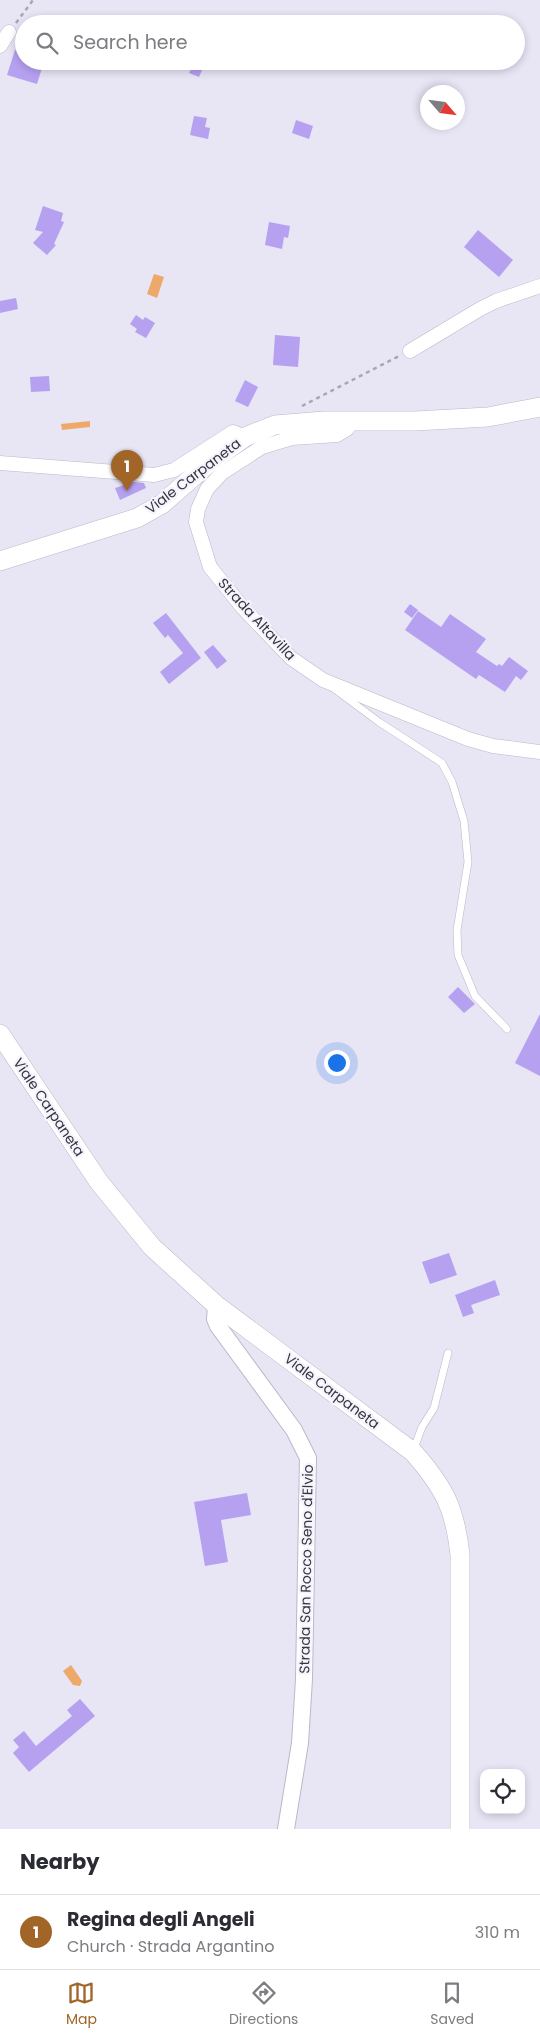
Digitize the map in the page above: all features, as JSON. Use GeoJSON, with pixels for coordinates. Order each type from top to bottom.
{"type":"FeatureCollection","features":[{"type":"Feature","properties":{"kind":"main road","name":"Viale Carpaneta"},"geometry":{"type":"LineString","coordinates":[[0,561],[137,518],[162,504],[210,462],[245,437],[275,426],[352,420],[415,421],[488,417],[540,407]]}},
{"type":"Feature","properties":{"kind":"main road","name":"Viale Carpaneta"},"geometry":{"type":"LineString","coordinates":[[0,1034],[99,1182],[152,1247],[216,1305],[413,1452],[433,1474],[450,1504],[457,1528],[460,1555],[460,1829]]}},
{"type":"Feature","properties":{"kind":"street"},"geometry":{"type":"LineString","coordinates":[[0,46],[9,32]]}},
{"type":"Feature","properties":{"kind":"street"},"geometry":{"type":"LineString","coordinates":[[410,351],[480,309],[540,286]]}},
{"type":"Feature","properties":{"kind":"street","name":"Strada Altavilla"},"geometry":{"type":"LineString","coordinates":[[352,420],[347,429],[337,435],[292,438],[262,447],[222,473],[207,489],[198,509],[196,522],[210,567],[226,589],[292,658],[330,684],[468,739],[493,746],[540,752]]}},
{"type":"Feature","properties":{"kind":"street"},"geometry":{"type":"LineString","coordinates":[[0,463],[154,474],[174,470],[233,432],[245,437]]}},
{"type":"Feature","properties":{"kind":"street","name":"Strada San Rocco Seno d'Elvio"},"geometry":{"type":"LineString","coordinates":[[216,1305],[215,1319],[218,1326],[294,1430],[308,1458],[302,1715],[300,1743],[286,1829]]}},
{"type":"Feature","properties":{"kind":"lane"},"geometry":{"type":"LineString","coordinates":[[330,684],[342,696],[442,763],[452,782],[464,820],[468,854],[457,930],[458,955],[475,996],[507,1029]]}},
{"type":"Feature","properties":{"kind":"lane"},"geometry":{"type":"LineString","coordinates":[[413,1452],[422,1427],[434,1408],[448,1353]]}},
{"type":"Feature","properties":{"kind":"path"},"geometry":{"type":"LineString","coordinates":[[22,15],[33,0]]}},
{"type":"Feature","properties":{"kind":"path"},"geometry":{"type":"LineString","coordinates":[[9,32],[15,24]]}},
{"type":"Feature","properties":{"kind":"path"},"geometry":{"type":"LineString","coordinates":[[296,409],[410,351]]}},
{"type":"Feature","properties":{"kind":"shaded area"},"geometry":{"type":"Polygon","coordinates":[[[154,274],[164,277],[157,298],[147,294],[154,274]]]}},
{"type":"Feature","properties":{"kind":"shaded area"},"geometry":{"type":"Polygon","coordinates":[[[90,421],[90,427],[62,430],[61,424],[90,421]]]}},
{"type":"Feature","properties":{"kind":"shaded area"},"geometry":{"type":"Polygon","coordinates":[[[71,1665],[82,1681],[80,1686],[73,1685],[63,1671],[71,1665]]]}},
{"type":"Feature","properties":{"kind":"building"},"geometry":{"type":"Polygon","coordinates":[[[15,50],[15,70],[41,70],[37,84],[7,75],[15,50]]]}},
{"type":"Feature","properties":{"kind":"building"},"geometry":{"type":"Polygon","coordinates":[[[190,70],[202,70],[199,77],[189,73],[190,70]]]}},
{"type":"Feature","properties":{"kind":"building"},"geometry":{"type":"Polygon","coordinates":[[[194,116],[207,118],[205,127],[210,128],[208,139],[190,135],[194,116]]]}},
{"type":"Feature","properties":{"kind":"building"},"geometry":{"type":"Polygon","coordinates":[[[296,120],[313,126],[309,139],[292,133],[296,120]]]}},
{"type":"Feature","properties":{"kind":"building"},"geometry":{"type":"Polygon","coordinates":[[[43,206],[63,213],[61,221],[64,222],[54,244],[56,245],[47,255],[33,243],[43,232],[35,230],[43,206]]]}},
{"type":"Feature","properties":{"kind":"building"},"geometry":{"type":"Polygon","coordinates":[[[269,222],[290,226],[288,238],[284,237],[282,249],[265,245],[269,222]]]}},
{"type":"Feature","properties":{"kind":"building"},"geometry":{"type":"Polygon","coordinates":[[[478,230],[513,260],[499,277],[464,247],[478,230]]]}},
{"type":"Feature","properties":{"kind":"building"},"geometry":{"type":"Polygon","coordinates":[[[16,298],[18,309],[0,313],[0,301],[16,298]]]}},
{"type":"Feature","properties":{"kind":"building"},"geometry":{"type":"Polygon","coordinates":[[[136,315],[143,320],[145,317],[155,323],[146,338],[135,332],[137,329],[130,324],[136,315]]]}},
{"type":"Feature","properties":{"kind":"building"},"geometry":{"type":"Polygon","coordinates":[[[275,335],[300,337],[298,367],[273,365],[275,335]]]}},
{"type":"Feature","properties":{"kind":"building"},"geometry":{"type":"Polygon","coordinates":[[[49,376],[50,391],[31,392],[30,377],[49,376]]]}},
{"type":"Feature","properties":{"kind":"building"},"geometry":{"type":"Polygon","coordinates":[[[245,380],[258,387],[248,407],[235,401],[245,380]]]}},
{"type":"Feature","properties":{"kind":"building"},"geometry":{"type":"Polygon","coordinates":[[[134,482],[144,483],[146,488],[120,500],[115,488],[134,482]]]}},
{"type":"Feature","properties":{"kind":"building"},"geometry":{"type":"Polygon","coordinates":[[[410,604],[418,610],[412,618],[404,612],[410,604]]]}},
{"type":"Feature","properties":{"kind":"building"},"geometry":{"type":"Polygon","coordinates":[[[418,611],[441,627],[450,614],[486,639],[476,652],[497,666],[499,664],[502,666],[509,657],[528,671],[521,680],[516,676],[505,692],[479,675],[476,679],[405,630],[418,611]]]}},
{"type":"Feature","properties":{"kind":"building"},"geometry":{"type":"Polygon","coordinates":[[[166,613],[201,658],[169,684],[160,672],[183,653],[168,635],[165,638],[153,623],[166,613]]]}},
{"type":"Feature","properties":{"kind":"building"},"geometry":{"type":"Polygon","coordinates":[[[213,645],[227,661],[217,669],[204,652],[213,645]]]}},
{"type":"Feature","properties":{"kind":"building"},"geometry":{"type":"Polygon","coordinates":[[[458,987],[475,1004],[464,1013],[448,997],[458,987]]]}},
{"type":"Feature","properties":{"kind":"building"},"geometry":{"type":"Polygon","coordinates":[[[540,1014],[540,1076],[515,1063],[540,1014]]]}},
{"type":"Feature","properties":{"kind":"building"},"geometry":{"type":"Polygon","coordinates":[[[449,1253],[457,1275],[430,1284],[422,1262],[449,1253]]]}},
{"type":"Feature","properties":{"kind":"building"},"geometry":{"type":"Polygon","coordinates":[[[495,1280],[500,1295],[471,1305],[474,1313],[463,1317],[455,1295],[495,1280]]]}},
{"type":"Feature","properties":{"kind":"building"},"geometry":{"type":"Polygon","coordinates":[[[247,1493],[251,1515],[221,1520],[228,1562],[205,1566],[194,1502],[247,1493]]]}},
{"type":"Feature","properties":{"kind":"building"},"geometry":{"type":"Polygon","coordinates":[[[80,1699],[95,1716],[29,1772],[13,1753],[19,1747],[13,1740],[24,1731],[36,1746],[72,1716],[67,1710],[80,1699]]]}},
{"type":"Feature","properties":{"kind":"place","name":"Regina degli Angeli"},"geometry":{"type":"Point","coordinates":[127,491]}}]}
